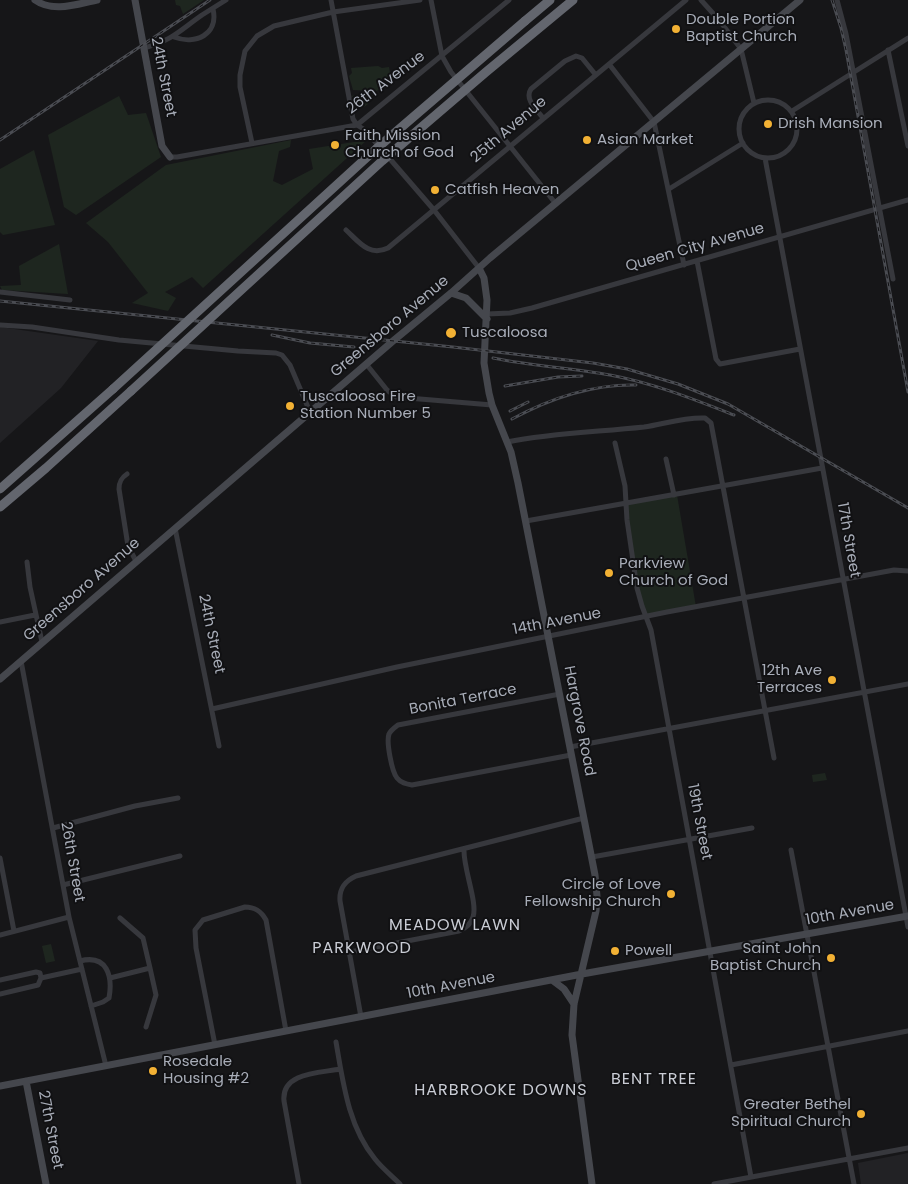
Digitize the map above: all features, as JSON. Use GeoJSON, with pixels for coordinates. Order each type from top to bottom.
{"type":"FeatureCollection","features":[{"type":"Feature","properties":{"kind":"highway"},"geometry":{"type":"LineString","coordinates":[[0,489],[113,389],[383,142],[550,0]]}},
{"type":"Feature","properties":{"kind":"highway"},"geometry":{"type":"LineString","coordinates":[[0,507],[46,468],[382,161],[472,83],[573,0]]}},
{"type":"Feature","properties":{"kind":"main road"},"geometry":{"type":"LineString","coordinates":[[35,0],[44,5],[96,0]]}},
{"type":"Feature","properties":{"kind":"main road","name":"24th Street"},"geometry":{"type":"LineString","coordinates":[[135,0],[162,146],[170,157]]}},
{"type":"Feature","properties":{"kind":"main road","name":"Greensboro Avenue"},"geometry":{"type":"LineString","coordinates":[[0,678],[479,268],[800,0]]}},
{"type":"Feature","properties":{"kind":"main road","name":"Hargrove Road"},"geometry":{"type":"LineString","coordinates":[[479,268],[486,287],[487,317],[484,363],[492,405],[512,460],[526,522],[596,875],[597,900],[574,1004],[572,1045],[592,1184]]}},
{"type":"Feature","properties":{"kind":"main road"},"geometry":{"type":"LineString","coordinates":[[452,293],[466,298],[487,317]]}},
{"type":"Feature","properties":{"kind":"main road","name":"10th Avenue"},"geometry":{"type":"LineString","coordinates":[[0,1086],[582,974],[907,916]]}},
{"type":"Feature","properties":{"kind":"main road"},"geometry":{"type":"LineString","coordinates":[[552,980],[564,989],[574,1004]]}},
{"type":"Feature","properties":{"kind":"main road","name":"27th Street"},"geometry":{"type":"LineString","coordinates":[[26,1081],[46,1184]]}},
{"type":"Feature","properties":{"kind":"street"},"geometry":{"type":"LineString","coordinates":[[174,37],[184,41],[207,34],[212,27],[214,12],[226,0]]}},
{"type":"Feature","properties":{"kind":"street"},"geometry":{"type":"LineString","coordinates":[[331,0],[353,119],[357,125],[365,130],[434,210],[479,268]]}},
{"type":"Feature","properties":{"kind":"street"},"geometry":{"type":"LineString","coordinates":[[252,143],[240,87],[240,75],[243,58],[253,41],[262,32],[274,26],[333,12],[420,0]]}},
{"type":"Feature","properties":{"kind":"street"},"geometry":{"type":"LineString","coordinates":[[431,0],[442,56],[451,72],[556,204]]}},
{"type":"Feature","properties":{"kind":"street","name":"26th Avenue"},"geometry":{"type":"LineString","coordinates":[[170,157],[357,125],[509,0]]}},
{"type":"Feature","properties":{"kind":"street","name":"25th Avenue"},"geometry":{"type":"LineString","coordinates":[[346,230],[370,250],[376,252],[382,251],[393,244],[686,0]]}},
{"type":"Feature","properties":{"kind":"street"},"geometry":{"type":"LineString","coordinates":[[701,0],[741,49],[754,103]]}},
{"type":"Feature","properties":{"kind":"street"},"geometry":{"type":"LineString","coordinates":[[837,0],[846,34],[893,279]]}},
{"type":"Feature","properties":{"kind":"street"},"geometry":{"type":"LineString","coordinates":[[144,48],[157,45],[174,37],[204,13],[214,12]]}},
{"type":"Feature","properties":{"kind":"street"},"geometry":{"type":"LineString","coordinates":[[792,111],[908,38]]}},
{"type":"Feature","properties":{"kind":"street"},"geometry":{"type":"LineString","coordinates":[[888,50],[908,146]]}},
{"type":"Feature","properties":{"kind":"street"},"geometry":{"type":"LineString","coordinates":[[543,118],[528,97],[531,89],[565,61],[576,56],[582,58],[595,74]]}},
{"type":"Feature","properties":{"kind":"street"},"geometry":{"type":"LineString","coordinates":[[609,64],[654,122],[684,265]]}},
{"type":"Feature","properties":{"kind":"street"},"geometry":{"type":"LineString","coordinates":[[771,100],[783,104],[792,111],[797,130],[794,141],[787,151],[776,157],[765,158],[753,154],[743,142],[740,134],[740,122],[745,111],[754,103],[771,100]]}},
{"type":"Feature","properties":{"kind":"street"},"geometry":{"type":"LineString","coordinates":[[669,189],[743,142]]}},
{"type":"Feature","properties":{"kind":"street","name":"17th Street"},"geometry":{"type":"LineString","coordinates":[[765,158],[908,927]]}},
{"type":"Feature","properties":{"kind":"street","name":"Queen City Avenue"},"geometry":{"type":"LineString","coordinates":[[487,317],[510,313],[684,265],[908,200]]}},
{"type":"Feature","properties":{"kind":"street"},"geometry":{"type":"LineString","coordinates":[[697,261],[716,359],[720,364],[800,349]]}},
{"type":"Feature","properties":{"kind":"street"},"geometry":{"type":"LineString","coordinates":[[0,292],[70,300]]}},
{"type":"Feature","properties":{"kind":"street"},"geometry":{"type":"LineString","coordinates":[[0,325],[32,327],[119,340],[276,353],[282,355],[290,365],[310,412]]}},
{"type":"Feature","properties":{"kind":"street"},"geometry":{"type":"LineString","coordinates":[[366,364],[396,397],[492,405]]}},
{"type":"Feature","properties":{"kind":"street"},"geometry":{"type":"LineString","coordinates":[[506,442],[556,435],[643,427],[692,418],[705,418],[711,423],[774,758]]}},
{"type":"Feature","properties":{"kind":"street","name":"19th Street"},"geometry":{"type":"LineString","coordinates":[[615,443],[625,486],[625,504],[637,588],[651,630],[751,1177]]}},
{"type":"Feature","properties":{"kind":"street"},"geometry":{"type":"LineString","coordinates":[[666,459],[674,495]]}},
{"type":"Feature","properties":{"kind":"street"},"geometry":{"type":"LineString","coordinates":[[526,522],[822,468]]}},
{"type":"Feature","properties":{"kind":"street"},"geometry":{"type":"LineString","coordinates":[[127,474],[119,483],[119,489],[128,546],[136,561]]}},
{"type":"Feature","properties":{"kind":"street","name":"24th Street"},"geometry":{"type":"LineString","coordinates":[[175,528],[219,746]]}},
{"type":"Feature","properties":{"kind":"street"},"geometry":{"type":"LineString","coordinates":[[27,562],[35,615],[42,642]]}},
{"type":"Feature","properties":{"kind":"street","name":"14th Avenue"},"geometry":{"type":"LineString","coordinates":[[212,709],[397,667],[645,616],[894,570],[908,571]]}},
{"type":"Feature","properties":{"kind":"street"},"geometry":{"type":"LineString","coordinates":[[0,622],[35,615]]}},
{"type":"Feature","properties":{"kind":"street","name":"26th Street"},"geometry":{"type":"LineString","coordinates":[[21,661],[69,917],[106,1066]]}},
{"type":"Feature","properties":{"kind":"street","name":"Bonita Terrace"},"geometry":{"type":"LineString","coordinates":[[560,694],[398,725],[393,729],[388,738],[393,771],[401,782],[412,785],[669,728],[908,684]]}},
{"type":"Feature","properties":{"kind":"street"},"geometry":{"type":"LineString","coordinates":[[53,828],[135,806],[178,798]]}},
{"type":"Feature","properties":{"kind":"street"},"geometry":{"type":"LineString","coordinates":[[361,1017],[340,894],[341,888],[345,883],[356,876],[584,818]]}},
{"type":"Feature","properties":{"kind":"street"},"geometry":{"type":"LineString","coordinates":[[592,857],[752,828]]}},
{"type":"Feature","properties":{"kind":"street"},"geometry":{"type":"LineString","coordinates":[[350,952],[465,928],[470,924],[474,912],[464,849]]}},
{"type":"Feature","properties":{"kind":"street"},"geometry":{"type":"LineString","coordinates":[[791,850],[854,1184]]}},
{"type":"Feature","properties":{"kind":"street"},"geometry":{"type":"LineString","coordinates":[[63,886],[180,856]]}},
{"type":"Feature","properties":{"kind":"street"},"geometry":{"type":"LineString","coordinates":[[0,858],[14,931]]}},
{"type":"Feature","properties":{"kind":"street"},"geometry":{"type":"LineString","coordinates":[[215,1045],[196,948],[195,930],[203,920],[245,907],[258,910],[268,926],[286,1031]]}},
{"type":"Feature","properties":{"kind":"street"},"geometry":{"type":"LineString","coordinates":[[0,935],[69,917]]}},
{"type":"Feature","properties":{"kind":"street"},"geometry":{"type":"LineString","coordinates":[[120,918],[142,938],[150,968],[156,995],[146,1027]]}},
{"type":"Feature","properties":{"kind":"street"},"geometry":{"type":"LineString","coordinates":[[80,961],[90,959],[102,963],[108,971],[110,978],[109,998],[91,1006]]}},
{"type":"Feature","properties":{"kind":"street"},"geometry":{"type":"LineString","coordinates":[[110,978],[150,968]]}},
{"type":"Feature","properties":{"kind":"street"},"geometry":{"type":"LineString","coordinates":[[41,978],[82,969]]}},
{"type":"Feature","properties":{"kind":"street"},"geometry":{"type":"LineString","coordinates":[[0,980],[36,972],[40,973],[41,978],[38,985],[0,994]]}},
{"type":"Feature","properties":{"kind":"street"},"geometry":{"type":"LineString","coordinates":[[731,1065],[908,1032]]}},
{"type":"Feature","properties":{"kind":"street"},"geometry":{"type":"LineString","coordinates":[[336,1042],[349,1108],[360,1134],[375,1159],[400,1184]]}},
{"type":"Feature","properties":{"kind":"street"},"geometry":{"type":"LineString","coordinates":[[299,1184],[284,1100],[285,1088],[288,1083],[299,1077],[340,1070]]}},
{"type":"Feature","properties":{"kind":"street"},"geometry":{"type":"LineString","coordinates":[[714,1184],[908,1148]]}},
{"type":"Feature","properties":{"kind":"shaded area"},"geometry":{"type":"Polygon","coordinates":[[[175,0],[204,0],[183,14],[180,6],[176,5],[175,0]]]}},
{"type":"Feature","properties":{"kind":"shaded area"},"geometry":{"type":"Polygon","coordinates":[[[378,66],[382,68],[389,67],[392,84],[376,91],[353,90],[349,76],[352,73],[351,68],[378,66]]]}},
{"type":"Feature","properties":{"kind":"shaded area"},"geometry":{"type":"Polygon","coordinates":[[[373,95],[364,107],[354,105],[352,96],[373,95]]]}},
{"type":"Feature","properties":{"kind":"shaded area"},"geometry":{"type":"Polygon","coordinates":[[[119,96],[128,115],[146,113],[161,157],[76,215],[64,207],[48,135],[119,96]]]}},
{"type":"Feature","properties":{"kind":"shaded area"},"geometry":{"type":"Polygon","coordinates":[[[291,140],[290,147],[279,151],[273,181],[282,185],[313,169],[309,149],[367,140],[203,288],[192,277],[165,292],[176,298],[168,311],[132,303],[148,293],[108,242],[86,223],[166,165],[291,140]]]}},
{"type":"Feature","properties":{"kind":"shaded area"},"geometry":{"type":"Polygon","coordinates":[[[34,150],[55,225],[3,235],[0,232],[0,169],[34,150]]]}},
{"type":"Feature","properties":{"kind":"shaded area"},"geometry":{"type":"Polygon","coordinates":[[[59,244],[68,294],[2,290],[0,286],[21,285],[19,266],[59,244]]]}},
{"type":"Feature","properties":{"kind":"shaded area"},"geometry":{"type":"Polygon","coordinates":[[[0,327],[98,341],[61,388],[0,443],[0,327]]]}},
{"type":"Feature","properties":{"kind":"shaded area"},"geometry":{"type":"Polygon","coordinates":[[[677,495],[696,607],[645,616],[625,504],[677,495]]]}},
{"type":"Feature","properties":{"kind":"shaded area"},"geometry":{"type":"Polygon","coordinates":[[[825,773],[827,780],[813,782],[812,775],[825,773]]]}},
{"type":"Feature","properties":{"kind":"shaded area"},"geometry":{"type":"Polygon","coordinates":[[[51,944],[55,961],[46,963],[42,946],[51,944]]]}},
{"type":"Feature","properties":{"kind":"shaded area"},"geometry":{"type":"Polygon","coordinates":[[[908,1153],[908,1184],[861,1184],[858,1163],[908,1153]]]}},
{"type":"Feature","properties":{"kind":"railway"},"geometry":{"type":"LineString","coordinates":[[0,140],[210,0]]}},
{"type":"Feature","properties":{"kind":"railway"},"geometry":{"type":"LineString","coordinates":[[832,0],[846,50],[908,392]]}},
{"type":"Feature","properties":{"kind":"railway"},"geometry":{"type":"LineString","coordinates":[[0,301],[453,347],[593,363],[627,369],[678,384],[728,404],[908,508]]}},
{"type":"Feature","properties":{"kind":"railway"},"geometry":{"type":"LineString","coordinates":[[272,335],[310,343],[354,347]]}},
{"type":"Feature","properties":{"kind":"railway"},"geometry":{"type":"LineString","coordinates":[[493,358],[626,378],[673,392],[734,415]]}},
{"type":"Feature","properties":{"kind":"railway"},"geometry":{"type":"LineString","coordinates":[[505,386],[558,377],[582,376]]}},
{"type":"Feature","properties":{"kind":"railway"},"geometry":{"type":"LineString","coordinates":[[512,419],[572,394],[603,387],[636,385]]}},
{"type":"Feature","properties":{"kind":"railway"},"geometry":{"type":"LineString","coordinates":[[510,411],[528,402]]}},
{"type":"Feature","properties":{"kind":"place","name":"Double Portion Baptist Church"},"geometry":{"type":"Point","coordinates":[676,29]}},
{"type":"Feature","properties":{"kind":"place","name":"Drish Mansion"},"geometry":{"type":"Point","coordinates":[768,124]}},
{"type":"Feature","properties":{"kind":"place","name":"Asian Market"},"geometry":{"type":"Point","coordinates":[587,140]}},
{"type":"Feature","properties":{"kind":"place","name":"Faith Mission Church of God"},"geometry":{"type":"Point","coordinates":[335,145]}},
{"type":"Feature","properties":{"kind":"place","name":"Catfish Heaven"},"geometry":{"type":"Point","coordinates":[435,190]}},
{"type":"Feature","properties":{"kind":"place","name":"Tuscaloosa"},"geometry":{"type":"Point","coordinates":[451,333]}},
{"type":"Feature","properties":{"kind":"place","name":"Tuscaloosa Fire Station Number 5"},"geometry":{"type":"Point","coordinates":[290,406]}},
{"type":"Feature","properties":{"kind":"place","name":"Parkview Church of God"},"geometry":{"type":"Point","coordinates":[609,573]}},
{"type":"Feature","properties":{"kind":"place","name":"12th Ave Terraces"},"geometry":{"type":"Point","coordinates":[832,680]}},
{"type":"Feature","properties":{"kind":"place","name":"Circle of Love Fellowship Church"},"geometry":{"type":"Point","coordinates":[671,894]}},
{"type":"Feature","properties":{"kind":"place","name":"Powell"},"geometry":{"type":"Point","coordinates":[615,951]}},
{"type":"Feature","properties":{"kind":"place","name":"Saint John Baptist Church"},"geometry":{"type":"Point","coordinates":[831,958]}},
{"type":"Feature","properties":{"kind":"place","name":"Rosedale Housing #2"},"geometry":{"type":"Point","coordinates":[153,1071]}},
{"type":"Feature","properties":{"kind":"place","name":"Greater Bethel Spiritual Church"},"geometry":{"type":"Point","coordinates":[861,1114]}},
{"type":"Feature","properties":{"kind":"district","name":"MEADOW LAWN"},"geometry":{"type":"Point","coordinates":[455,926]}},
{"type":"Feature","properties":{"kind":"district","name":"PARKWOOD"},"geometry":{"type":"Point","coordinates":[362,949]}},
{"type":"Feature","properties":{"kind":"district","name":"BENT TREE"},"geometry":{"type":"Point","coordinates":[654,1080]}},
{"type":"Feature","properties":{"kind":"district","name":"HARBROOKE DOWNS"},"geometry":{"type":"Point","coordinates":[501,1091]}}]}
